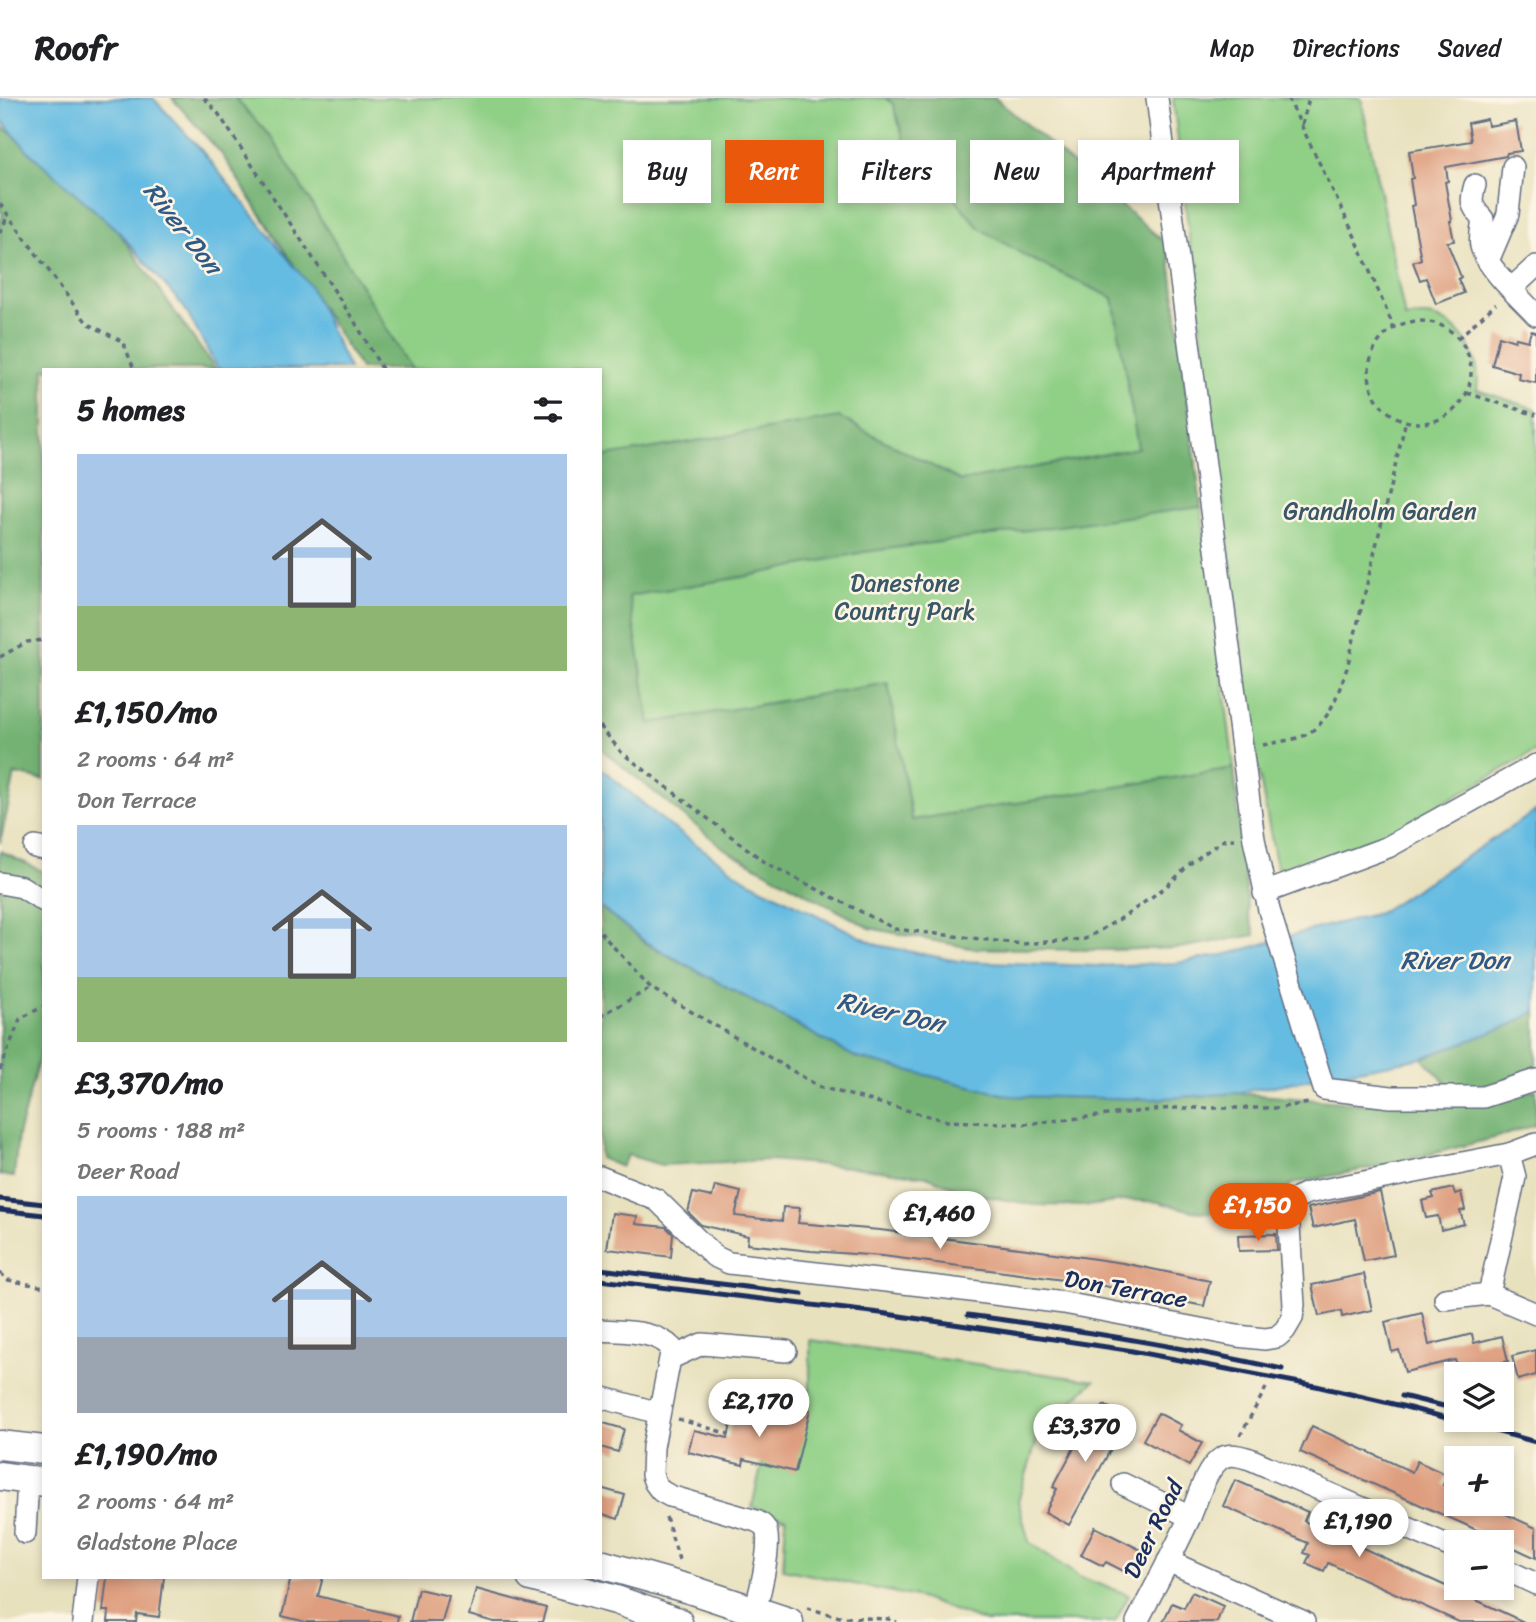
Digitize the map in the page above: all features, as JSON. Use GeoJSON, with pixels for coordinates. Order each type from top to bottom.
{"type":"FeatureCollection","features":[{"type":"Feature","properties":{"kind":"main road"},"geometry":{"type":"LineString","coordinates":[[0,1445],[42,1450]]}},
{"type":"Feature","properties":{"kind":"main road"},"geometry":{"type":"LineString","coordinates":[[0,1476],[36,1481]]}},
{"type":"Feature","properties":{"kind":"main road"},"geometry":{"type":"LineString","coordinates":[[602,1565],[689,1589],[753,1617],[789,1622]]}},
{"type":"Feature","properties":{"kind":"main road"},"geometry":{"type":"LineString","coordinates":[[538,1579],[623,1602],[678,1622]]}},
{"type":"Feature","properties":{"kind":"street"},"geometry":{"type":"LineString","coordinates":[[1157,98],[1254,839],[1266,902],[1323,1086],[1391,1097],[1483,1097],[1536,1080]]}},
{"type":"Feature","properties":{"kind":"street"},"geometry":{"type":"LineString","coordinates":[[1488,261],[1508,214],[1513,167]]}},
{"type":"Feature","properties":{"kind":"street"},"geometry":{"type":"LineString","coordinates":[[1475,185],[1471,199],[1475,210],[1483,219],[1480,236],[1488,261],[1536,315]]}},
{"type":"Feature","properties":{"kind":"street"},"geometry":{"type":"LineString","coordinates":[[1512,288],[1536,266]]}},
{"type":"Feature","properties":{"kind":"street"},"geometry":{"type":"LineString","coordinates":[[1266,902],[1388,847],[1536,765]]}},
{"type":"Feature","properties":{"kind":"street"},"geometry":{"type":"LineString","coordinates":[[0,883],[22,887],[42,900]]}},
{"type":"Feature","properties":{"kind":"street","name":"Don Terrace"},"geometry":{"type":"LineString","coordinates":[[602,1178],[657,1200],[714,1256],[729,1263],[1064,1303],[1265,1339],[1277,1338],[1285,1330],[1294,1312],[1288,1211],[1294,1200],[1307,1193],[1509,1154],[1536,1144]]}},
{"type":"Feature","properties":{"kind":"street"},"geometry":{"type":"LineString","coordinates":[[1489,1294],[1515,1177],[1509,1154]]}},
{"type":"Feature","properties":{"kind":"street"},"geometry":{"type":"LineString","coordinates":[[1446,1299],[1489,1294],[1536,1314]]}},
{"type":"Feature","properties":{"kind":"street"},"geometry":{"type":"LineString","coordinates":[[602,1330],[657,1336],[672,1348],[653,1447],[652,1475],[661,1491],[670,1496],[756,1521],[767,1530],[760,1595],[753,1617]]}},
{"type":"Feature","properties":{"kind":"street"},"geometry":{"type":"LineString","coordinates":[[671,1358],[702,1344],[786,1351]]}},
{"type":"Feature","properties":{"kind":"street"},"geometry":{"type":"LineString","coordinates":[[602,1398],[659,1413]]}},
{"type":"Feature","properties":{"kind":"street"},"geometry":{"type":"LineString","coordinates":[[1226,1457],[1250,1459],[1444,1544]]}},
{"type":"Feature","properties":{"kind":"street","name":"Deer Road"},"geometry":{"type":"LineString","coordinates":[[1137,1622],[1190,1517],[1203,1485],[1226,1457]]}},
{"type":"Feature","properties":{"kind":"street"},"geometry":{"type":"LineString","coordinates":[[25,1533],[36,1481]]}},
{"type":"Feature","properties":{"kind":"street"},"geometry":{"type":"LineString","coordinates":[[1123,1485],[1190,1517]]}},
{"type":"Feature","properties":{"kind":"street"},"geometry":{"type":"LineString","coordinates":[[1168,1561],[1304,1622]]}},
{"type":"Feature","properties":{"kind":"street"},"geometry":{"type":"LineString","coordinates":[[1514,1574],[1536,1584]]}},
{"type":"Feature","properties":{"kind":"street"},"geometry":{"type":"LineString","coordinates":[[83,1622],[88,1579]]}},
{"type":"Feature","properties":{"kind":"path"},"geometry":{"type":"LineString","coordinates":[[204,98],[218,113],[358,327],[381,368]]}},
{"type":"Feature","properties":{"kind":"path"},"geometry":{"type":"LineString","coordinates":[[1288,98],[1356,239],[1394,328]]}},
{"type":"Feature","properties":{"kind":"path"},"geometry":{"type":"LineString","coordinates":[[1301,125],[1310,98]]}},
{"type":"Feature","properties":{"kind":"path"},"geometry":{"type":"LineString","coordinates":[[0,204],[87,323],[123,342],[134,368]]}},
{"type":"Feature","properties":{"kind":"path"},"geometry":{"type":"LineString","coordinates":[[0,233],[8,215]]}},
{"type":"Feature","properties":{"kind":"path"},"geometry":{"type":"LineString","coordinates":[[1458,338],[1512,288]]}},
{"type":"Feature","properties":{"kind":"path"},"geometry":{"type":"LineString","coordinates":[[1416,321],[1428,321],[1450,330],[1465,347],[1470,358],[1471,382],[1461,402],[1446,416],[1426,422],[1406,420],[1396,416],[1380,402],[1371,383],[1370,362],[1379,342],[1394,328],[1416,321]]}},
{"type":"Feature","properties":{"kind":"path"},"geometry":{"type":"LineString","coordinates":[[1467,393],[1536,415]]}},
{"type":"Feature","properties":{"kind":"path"},"geometry":{"type":"LineString","coordinates":[[1243,748],[1306,735],[1324,721],[1336,699],[1347,668],[1406,420]]}},
{"type":"Feature","properties":{"kind":"path"},"geometry":{"type":"LineString","coordinates":[[0,657],[27,642],[42,640]]}},
{"type":"Feature","properties":{"kind":"path"},"geometry":{"type":"LineString","coordinates":[[602,728],[621,752],[766,863],[895,929],[1022,944],[1084,939],[1125,916],[1223,840]]}},
{"type":"Feature","properties":{"kind":"path"},"geometry":{"type":"LineString","coordinates":[[602,934],[651,988],[820,1087],[947,1121],[1024,1124],[1172,1108],[1276,1108],[1308,1105],[1323,1086]]}},
{"type":"Feature","properties":{"kind":"path"},"geometry":{"type":"LineString","coordinates":[[602,1015],[651,988]]}},
{"type":"Feature","properties":{"kind":"path"},"geometry":{"type":"LineString","coordinates":[[0,1070],[20,1019],[42,1007]]}},
{"type":"Feature","properties":{"kind":"path"},"geometry":{"type":"LineString","coordinates":[[0,1273],[8,1279]]}},
{"type":"Feature","properties":{"kind":"path"},"geometry":{"type":"LineString","coordinates":[[0,1280],[8,1279],[42,1287]]}},
{"type":"Feature","properties":{"kind":"path"},"geometry":{"type":"LineString","coordinates":[[1226,1457],[1266,1388]]}},
{"type":"Feature","properties":{"kind":"path"},"geometry":{"type":"LineString","coordinates":[[659,1413],[729,1434]]}},
{"type":"Feature","properties":{"kind":"path"},"geometry":{"type":"LineString","coordinates":[[668,1526],[678,1556]]}},
{"type":"Feature","properties":{"kind":"green space","name":"Danestone Country Park"},"geometry":{"type":"Polygon","coordinates":[[[172,98],[995,98],[1044,140],[970,140],[970,203],[1064,203],[1064,157],[1078,169],[1078,203],[1119,203],[1168,245],[1234,768],[1248,913],[1255,935],[1179,948],[971,948],[870,928],[726,849],[602,750],[602,368],[360,368],[221,153],[172,98]]]}},
{"type":"Feature","properties":{"kind":"green space"},"geometry":{"type":"Polygon","coordinates":[[[172,98],[235,98],[272,138],[410,368],[360,368],[221,153],[172,98]]]}},
{"type":"Feature","properties":{"kind":"green space"},"geometry":{"type":"Polygon","coordinates":[[[885,98],[995,98],[1044,140],[970,140],[970,203],[1064,203],[1064,157],[1078,169],[1078,203],[1119,203],[1168,245],[1201,507],[864,552],[748,576],[629,596],[650,723],[888,683],[912,820],[1234,768],[1248,913],[1255,935],[1179,948],[971,948],[870,928],[726,850],[602,750],[602,457],[839,417],[961,481],[1138,448],[1113,298],[1031,259],[979,228],[956,201],[956,140],[904,140],[893,104],[885,98]]]}},
{"type":"Feature","properties":{"kind":"green space","name":"Grandholm Garden"},"geometry":{"type":"Polygon","coordinates":[[[1173,98],[1361,98],[1405,318],[1429,316],[1448,324],[1462,336],[1472,352],[1477,368],[1477,390],[1536,409],[1536,751],[1388,833],[1278,873],[1256,758],[1185,203],[1239,203],[1239,140],[1178,140],[1173,98]]]}},
{"type":"Feature","properties":{"kind":"green space"},"geometry":{"type":"Polygon","coordinates":[[[0,126],[13,134],[30,153],[118,231],[214,368],[42,368],[42,780],[15,774],[0,843],[0,221],[3,215],[0,209],[0,126]]]}},
{"type":"Feature","properties":{"kind":"green space"},"geometry":{"type":"Polygon","coordinates":[[[0,851],[42,871],[42,1051],[18,1135],[14,1177],[0,1175],[0,851]]]}},
{"type":"Feature","properties":{"kind":"green space"},"geometry":{"type":"Polygon","coordinates":[[[602,909],[647,944],[855,1057],[1010,1096],[1152,1099],[1236,1093],[1364,1104],[1536,1090],[1536,1125],[1391,1164],[1291,1184],[1275,1209],[1225,1214],[1192,1211],[1158,1202],[1129,1200],[1088,1206],[1034,1205],[968,1193],[926,1176],[770,1160],[661,1165],[628,1155],[621,1167],[602,1159],[602,909]]]}},
{"type":"Feature","properties":{"kind":"green space"},"geometry":{"type":"Polygon","coordinates":[[[1536,1011],[1536,1069],[1489,1088],[1450,1087],[1422,1058],[1511,1025],[1536,1011]]]}},
{"type":"Feature","properties":{"kind":"green space"},"geometry":{"type":"Polygon","coordinates":[[[810,1340],[1094,1381],[1040,1430],[1018,1501],[1029,1542],[1079,1577],[1129,1595],[1115,1622],[986,1622],[920,1598],[783,1569],[786,1518],[752,1507],[779,1388],[810,1391],[810,1340]]]}},
{"type":"Feature","properties":{"kind":"water","name":"River Don"},"geometry":{"type":"Polygon","coordinates":[[[0,98],[153,98],[202,151],[310,286],[349,368],[217,368],[184,307],[118,231],[30,153],[0,119],[0,98]]]}},
{"type":"Feature","properties":{"kind":"water","name":"River Don"},"geometry":{"type":"Polygon","coordinates":[[[602,769],[666,823],[745,879],[877,945],[958,961],[1098,966],[1177,963],[1228,954],[1379,913],[1536,811],[1536,1011],[1511,1025],[1422,1058],[1236,1093],[1152,1099],[1010,1096],[855,1057],[647,943],[602,909],[602,769]]]}},
{"type":"Feature","properties":{"kind":"building"},"geometry":{"type":"Polygon","coordinates":[[[1487,119],[1488,126],[1516,121],[1521,151],[1446,167],[1448,181],[1445,182],[1454,241],[1447,242],[1461,277],[1458,279],[1464,293],[1436,304],[1426,278],[1420,280],[1413,262],[1421,259],[1411,206],[1414,205],[1409,151],[1471,141],[1468,123],[1487,119]]]}},
{"type":"Feature","properties":{"kind":"building"},"geometry":{"type":"Polygon","coordinates":[[[1531,331],[1536,332],[1536,383],[1518,379],[1519,373],[1492,365],[1499,336],[1515,341],[1516,338],[1528,341],[1531,331]]]}},
{"type":"Feature","properties":{"kind":"building"},"geometry":{"type":"Polygon","coordinates":[[[715,1186],[741,1192],[735,1216],[782,1221],[783,1207],[800,1208],[798,1223],[880,1230],[1027,1249],[1123,1263],[1210,1281],[1204,1306],[1099,1285],[1020,1274],[883,1256],[747,1244],[748,1236],[701,1225],[688,1212],[693,1193],[712,1197],[715,1186]]]}},
{"type":"Feature","properties":{"kind":"building"},"geometry":{"type":"Polygon","coordinates":[[[1453,1188],[1455,1194],[1461,1192],[1465,1210],[1460,1211],[1464,1224],[1441,1230],[1438,1216],[1426,1218],[1422,1201],[1434,1198],[1432,1193],[1453,1188]]]}},
{"type":"Feature","properties":{"kind":"building"},"geometry":{"type":"Polygon","coordinates":[[[1380,1192],[1394,1255],[1364,1261],[1355,1219],[1313,1228],[1308,1208],[1380,1192]]]}},
{"type":"Feature","properties":{"kind":"building"},"geometry":{"type":"Polygon","coordinates":[[[612,1213],[637,1216],[636,1224],[666,1227],[673,1234],[671,1257],[607,1249],[612,1213]]]}},
{"type":"Feature","properties":{"kind":"building"},"geometry":{"type":"Polygon","coordinates":[[[1276,1234],[1277,1250],[1239,1251],[1238,1235],[1276,1234]]]}},
{"type":"Feature","properties":{"kind":"building"},"geometry":{"type":"Polygon","coordinates":[[[1364,1274],[1372,1310],[1342,1317],[1341,1311],[1319,1316],[1312,1285],[1364,1274]]]}},
{"type":"Feature","properties":{"kind":"building"},"geometry":{"type":"Polygon","coordinates":[[[1422,1313],[1429,1345],[1472,1334],[1474,1343],[1502,1336],[1508,1361],[1455,1360],[1405,1372],[1399,1350],[1392,1352],[1385,1322],[1422,1313]]]}},
{"type":"Feature","properties":{"kind":"building"},"geometry":{"type":"Polygon","coordinates":[[[1536,1350],[1536,1375],[1518,1380],[1512,1356],[1536,1350]]]}},
{"type":"Feature","properties":{"kind":"building"},"geometry":{"type":"Polygon","coordinates":[[[778,1402],[810,1410],[795,1472],[744,1459],[743,1465],[688,1452],[694,1430],[728,1438],[732,1419],[754,1425],[757,1413],[763,1414],[764,1407],[776,1410],[778,1402]]]}},
{"type":"Feature","properties":{"kind":"building"},"geometry":{"type":"Polygon","coordinates":[[[1104,1405],[1128,1418],[1069,1525],[1045,1512],[1057,1489],[1053,1487],[1086,1426],[1091,1428],[1104,1405]]]}},
{"type":"Feature","properties":{"kind":"building"},"geometry":{"type":"Polygon","coordinates":[[[1158,1413],[1181,1425],[1178,1430],[1202,1443],[1189,1466],[1143,1440],[1158,1413]]]}},
{"type":"Feature","properties":{"kind":"building"},"geometry":{"type":"Polygon","coordinates":[[[602,1423],[624,1429],[618,1452],[602,1448],[602,1423]]]}},
{"type":"Feature","properties":{"kind":"building"},"geometry":{"type":"Polygon","coordinates":[[[1312,1426],[1412,1472],[1417,1461],[1444,1474],[1444,1515],[1300,1452],[1312,1426]]]}},
{"type":"Feature","properties":{"kind":"building"},"geometry":{"type":"Polygon","coordinates":[[[1235,1480],[1308,1512],[1304,1521],[1444,1585],[1444,1600],[1476,1600],[1524,1622],[1459,1622],[1328,1563],[1324,1571],[1306,1563],[1310,1555],[1304,1553],[1308,1543],[1223,1506],[1235,1480]]]}},
{"type":"Feature","properties":{"kind":"building"},"geometry":{"type":"Polygon","coordinates":[[[602,1489],[625,1495],[618,1519],[602,1514],[602,1489]]]}},
{"type":"Feature","properties":{"kind":"building"},"geometry":{"type":"Polygon","coordinates":[[[1446,1516],[1510,1516],[1536,1528],[1536,1558],[1514,1548],[1514,1530],[1477,1530],[1446,1516]]]}},
{"type":"Feature","properties":{"kind":"building"},"geometry":{"type":"Polygon","coordinates":[[[1095,1527],[1143,1551],[1131,1575],[1106,1562],[1103,1566],[1081,1555],[1095,1527]]]}},
{"type":"Feature","properties":{"kind":"building"},"geometry":{"type":"Polygon","coordinates":[[[107,1579],[164,1579],[159,1617],[137,1614],[136,1622],[108,1622],[109,1611],[103,1611],[107,1579]]]}},
{"type":"Feature","properties":{"kind":"building"},"geometry":{"type":"Polygon","coordinates":[[[291,1579],[322,1579],[318,1596],[398,1616],[397,1622],[306,1622],[282,1616],[291,1579]]]}},
{"type":"Feature","properties":{"kind":"building"},"geometry":{"type":"Polygon","coordinates":[[[418,1589],[449,1596],[442,1622],[410,1622],[418,1589]]]}},
{"type":"Feature","properties":{"kind":"building"},"geometry":{"type":"Polygon","coordinates":[[[476,1589],[546,1608],[542,1622],[494,1622],[469,1615],[476,1589]]]}},
{"type":"Feature","properties":{"kind":"building"},"geometry":{"type":"Polygon","coordinates":[[[1192,1592],[1223,1606],[1217,1622],[1163,1622],[1172,1603],[1184,1608],[1192,1592]]]}},
{"type":"Feature","properties":{"kind":"railway"},"geometry":{"type":"LineString","coordinates":[[0,1199],[42,1204]]}},
{"type":"Feature","properties":{"kind":"railway"},"geometry":{"type":"LineString","coordinates":[[0,1210],[42,1215]]}},
{"type":"Feature","properties":{"kind":"railway"},"geometry":{"type":"LineString","coordinates":[[602,1269],[802,1294]]}},
{"type":"Feature","properties":{"kind":"railway"},"geometry":{"type":"LineString","coordinates":[[602,1280],[880,1313],[1127,1350],[1316,1386],[1536,1442]]}},
{"type":"Feature","properties":{"kind":"railway"},"geometry":{"type":"LineString","coordinates":[[968,1315],[1126,1339],[1282,1369]]}},
{"type":"Feature","properties":{"kind":"railway"},"geometry":{"type":"LineString","coordinates":[[1402,1396],[1444,1406]]}}]}
